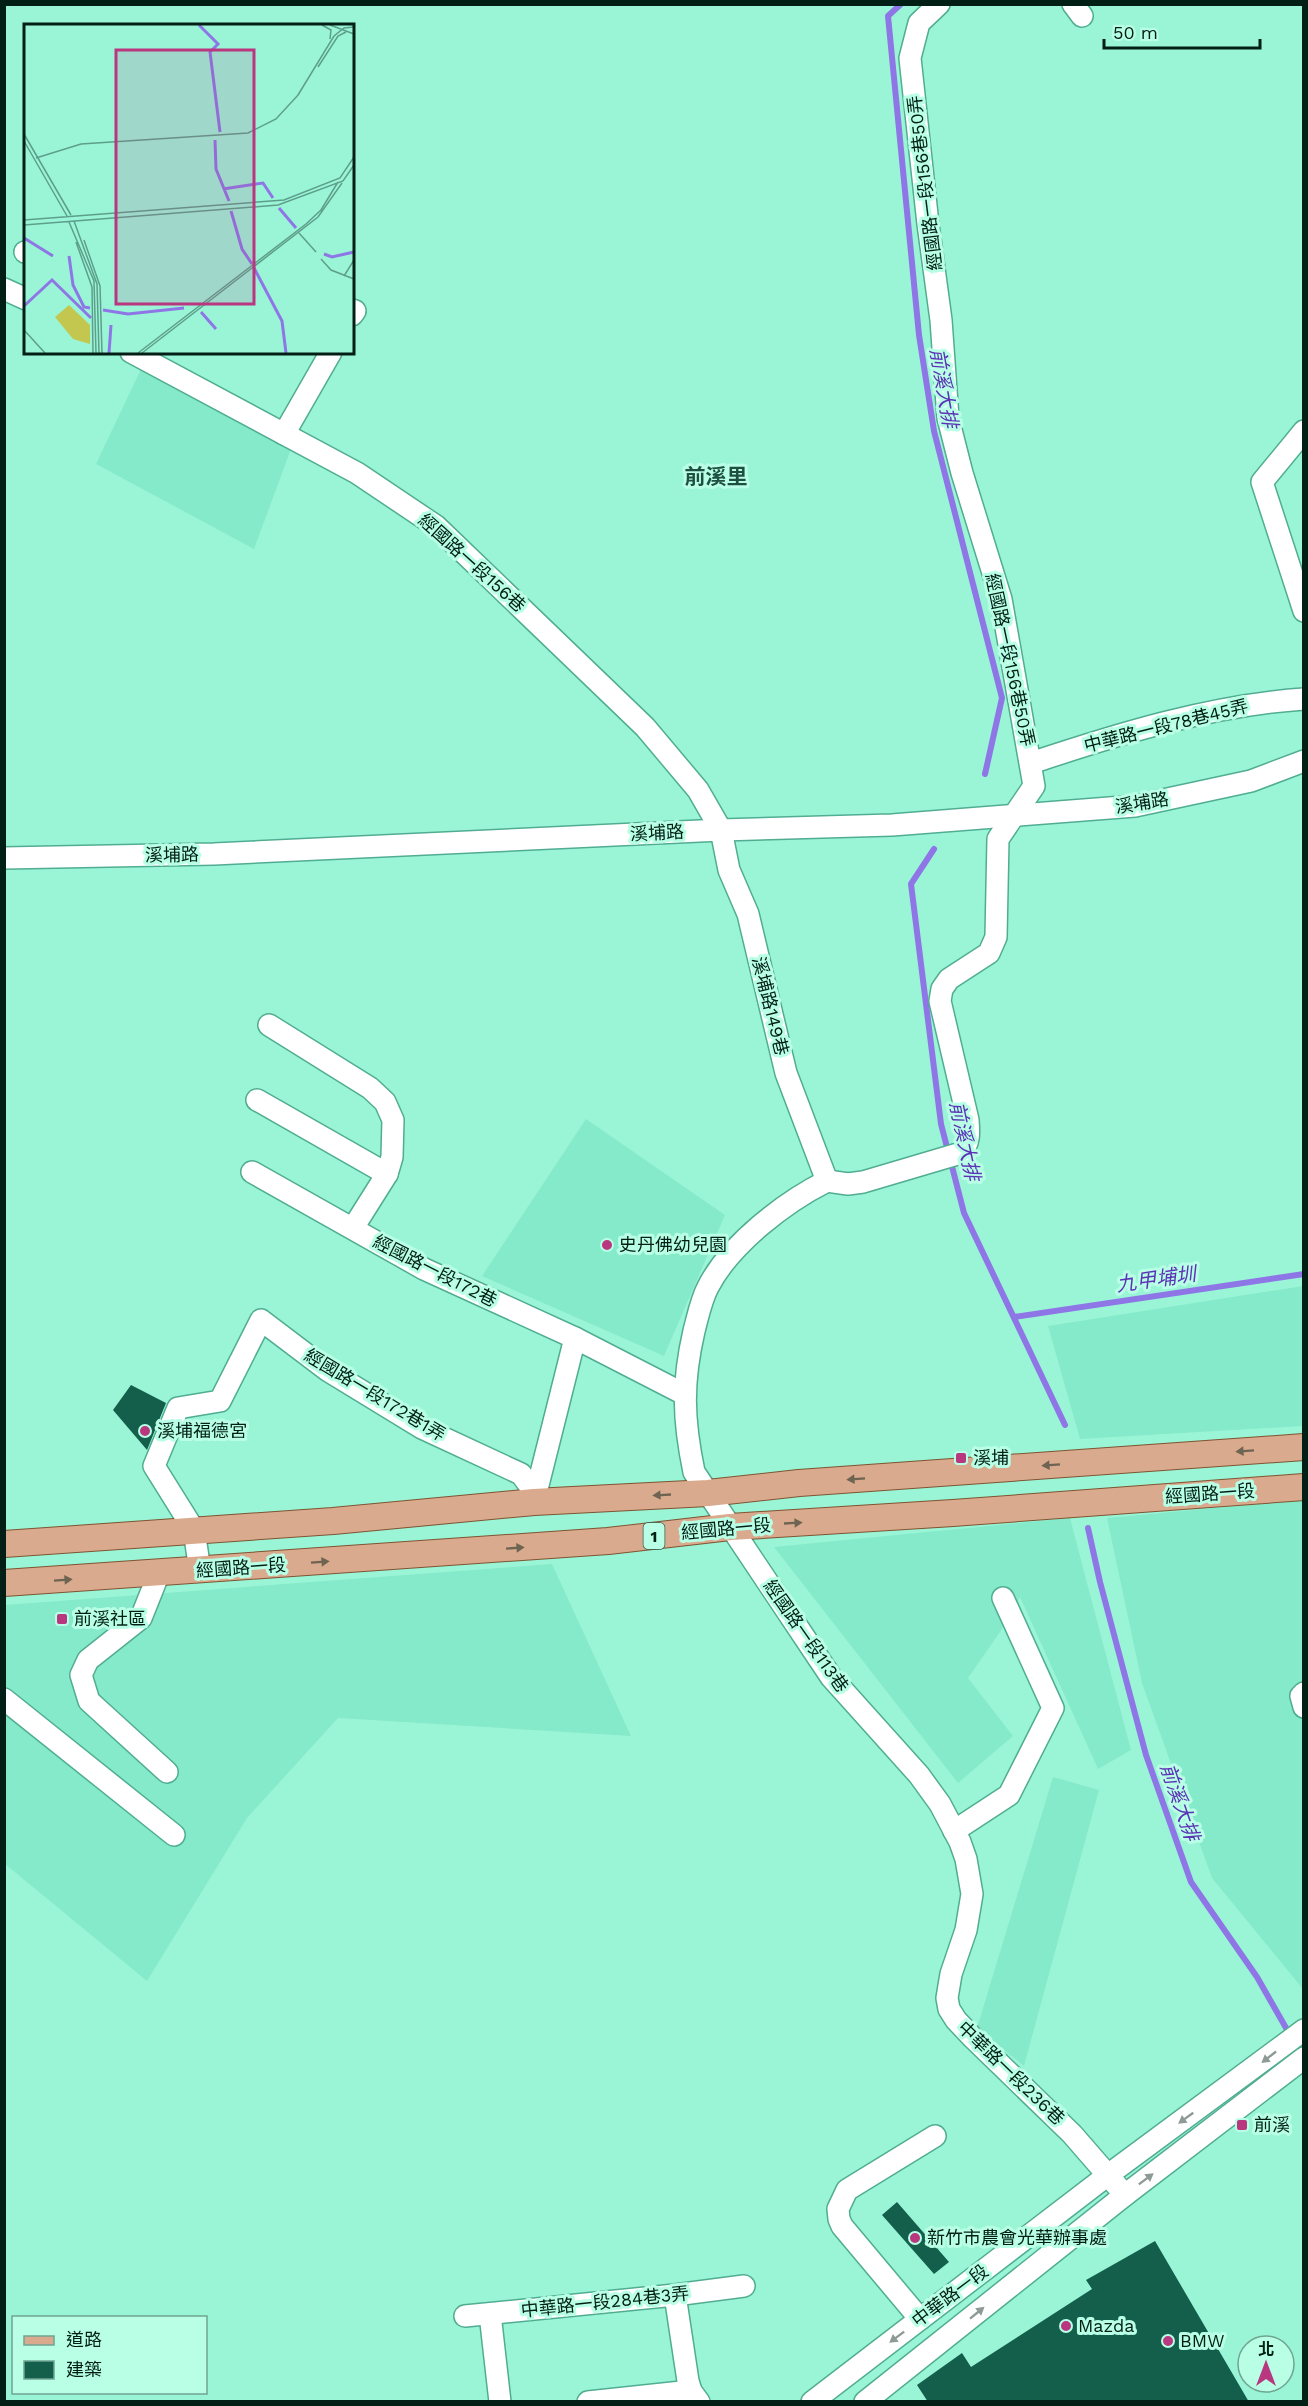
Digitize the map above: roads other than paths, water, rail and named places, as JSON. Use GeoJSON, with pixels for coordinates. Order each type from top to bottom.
{"type":"FeatureCollection","features":[{"type":"Feature","properties":{"kind":"main road"},"geometry":{"type":"LineString","coordinates":[[4,1544],[333,1521],[534,1502],[708,1492],[811,1482],[1304,1447]]}},
{"type":"Feature","properties":{"kind":"main road","name":"經國路一段"},"geometry":{"type":"LineString","coordinates":[[4,1583],[608,1541],[730,1527],[1304,1487]]}},
{"type":"Feature","properties":{"kind":"street","name":"經國路一段156巷50弄"},"geometry":{"type":"LineString","coordinates":[[827,1181],[848,1184],[863,1182],[961,1153],[966,1147],[969,1134],[968,1120],[940,1001],[942,989],[949,979],[989,952],[996,937],[998,839],[1016,816],[1034,786],[1001,599],[962,473],[948,418],[942,320],[928,224],[910,58],[919,23],[939,4]]}},
{"type":"Feature","properties":{"kind":"street"},"geometry":{"type":"LineString","coordinates":[[4,289],[24,298]]}},
{"type":"Feature","properties":{"kind":"street","name":"經國路一段156巷"},"geometry":{"type":"LineString","coordinates":[[135,354],[357,472],[436,526],[645,727],[698,790],[721,830]]}},
{"type":"Feature","properties":{"kind":"street"},"geometry":{"type":"LineString","coordinates":[[284,434],[330,354]]}},
{"type":"Feature","properties":{"kind":"street"},"geometry":{"type":"LineString","coordinates":[[1304,431],[1262,482],[1304,611]]}},
{"type":"Feature","properties":{"kind":"street","name":"中華路一段78巷45弄"},"geometry":{"type":"LineString","coordinates":[[1031,763],[1112,736],[1267,702],[1304,699]]}},
{"type":"Feature","properties":{"kind":"street","name":"溪埔路"},"geometry":{"type":"LineString","coordinates":[[4,858],[225,854],[721,830],[892,825],[1016,816],[1135,806],[1251,781],[1304,761]]}},
{"type":"Feature","properties":{"kind":"street","name":"溪埔路149巷"},"geometry":{"type":"LineString","coordinates":[[721,830],[729,870],[748,914],[786,1073],[827,1181]]}},
{"type":"Feature","properties":{"kind":"street","name":"經國路一段172巷"},"geometry":{"type":"LineString","coordinates":[[269,1025],[370,1088],[385,1102],[393,1120],[392,1157],[387,1174],[353,1228],[424,1269],[574,1338],[684,1394]]}},
{"type":"Feature","properties":{"kind":"street"},"geometry":{"type":"LineString","coordinates":[[257,1100],[387,1174]]}},
{"type":"Feature","properties":{"kind":"street"},"geometry":{"type":"LineString","coordinates":[[252,1172],[353,1228]]}},
{"type":"Feature","properties":{"kind":"street"},"geometry":{"type":"LineString","coordinates":[[708,1492],[694,1472],[686,1433],[684,1394],[688,1357],[700,1305],[708,1286],[746,1239],[810,1190],[827,1181]]}},
{"type":"Feature","properties":{"kind":"street","name":"經國路一段172巷1弄"},"geometry":{"type":"LineString","coordinates":[[200,1570],[194,1530],[154,1466],[177,1408],[220,1401],[261,1320],[327,1370],[422,1428],[521,1474],[531,1489],[534,1502]]}},
{"type":"Feature","properties":{"kind":"street"},"geometry":{"type":"LineString","coordinates":[[534,1502],[574,1338]]}},
{"type":"Feature","properties":{"kind":"street","name":"經國路一段113巷"},"geometry":{"type":"LineString","coordinates":[[708,1492],[831,1677],[919,1775],[940,1804],[954,1831]]}},
{"type":"Feature","properties":{"kind":"street"},"geometry":{"type":"LineString","coordinates":[[159,1573],[141,1618],[88,1660],[81,1674],[89,1701],[167,1772]]}},
{"type":"Feature","properties":{"kind":"street"},"geometry":{"type":"LineString","coordinates":[[954,1831],[1009,1795],[1053,1708],[1004,1598]]}},
{"type":"Feature","properties":{"kind":"street"},"geometry":{"type":"LineString","coordinates":[[4,1700],[174,1835]]}},
{"type":"Feature","properties":{"kind":"street","name":"中華路一段236巷"},"geometry":{"type":"LineString","coordinates":[[954,1831],[966,1859],[972,1894],[966,1930],[949,1980],[946,1998],[949,2009],[956,2020],[1072,2134],[1125,2195]]}},
{"type":"Feature","properties":{"kind":"street","name":"中華路一段"},"geometry":{"type":"LineString","coordinates":[[812,2402],[1108,2175],[1304,2030]]}},
{"type":"Feature","properties":{"kind":"street","name":"中華路一段"},"geometry":{"type":"LineString","coordinates":[[865,2402],[1125,2195],[1304,2058]]}},
{"type":"Feature","properties":{"kind":"street"},"geometry":{"type":"LineString","coordinates":[[920,2319],[842,2226],[838,2209],[847,2190],[935,2136]]}},
{"type":"Feature","properties":{"kind":"street","name":"中華路一段284巷3弄"},"geometry":{"type":"LineString","coordinates":[[465,2316],[744,2286]]}},
{"type":"Feature","properties":{"kind":"street"},"geometry":{"type":"LineString","coordinates":[[588,2402],[695,2396],[675,2295]]}},
{"type":"Feature","properties":{"kind":"street"},"geometry":{"type":"LineString","coordinates":[[490,2314],[500,2402]]}},
{"type":"Feature","properties":{"kind":"waterway","name":"前溪大排"},"geometry":{"type":"LineString","coordinates":[[901,4],[888,16],[919,335],[934,431],[1002,698],[985,774]]}},
{"type":"Feature","properties":{"kind":"waterway","name":"前溪大排"},"geometry":{"type":"LineString","coordinates":[[934,849],[911,884],[941,1124],[964,1213],[1065,1425]]}},
{"type":"Feature","properties":{"kind":"waterway","name":"九甲埔圳"},"geometry":{"type":"LineString","coordinates":[[1014,1317],[1304,1274]]}},
{"type":"Feature","properties":{"kind":"waterway","name":"前溪大排"},"geometry":{"type":"LineString","coordinates":[[1088,1528],[1146,1755],[1191,1882],[1257,1977],[1302,2056]]}},
{"type":"Feature","properties":{"kind":"place","name":"史丹佛幼兒園"},"geometry":{"type":"Point","coordinates":[607,1245]}},
{"type":"Feature","properties":{"kind":"place","name":"溪埔福德宮"},"geometry":{"type":"Point","coordinates":[145,1431]}},
{"type":"Feature","properties":{"kind":"place","name":"溪埔"},"geometry":{"type":"Point","coordinates":[961,1458]}},
{"type":"Feature","properties":{"kind":"place","name":"前溪社區"},"geometry":{"type":"Point","coordinates":[62,1619]}},
{"type":"Feature","properties":{"kind":"place","name":"前溪"},"geometry":{"type":"Point","coordinates":[1242,2125]}},
{"type":"Feature","properties":{"kind":"place","name":"新竹市農會光華辦事處"},"geometry":{"type":"Point","coordinates":[915,2238]}},
{"type":"Feature","properties":{"kind":"place","name":"Mazda"},"geometry":{"type":"Point","coordinates":[1066,2326]}},
{"type":"Feature","properties":{"kind":"place","name":"BMW"},"geometry":{"type":"Point","coordinates":[1168,2341]}},
{"type":"Feature","properties":{"kind":"district","name":"前溪里"},"geometry":{"type":"Point","coordinates":[716,477]}}]}
